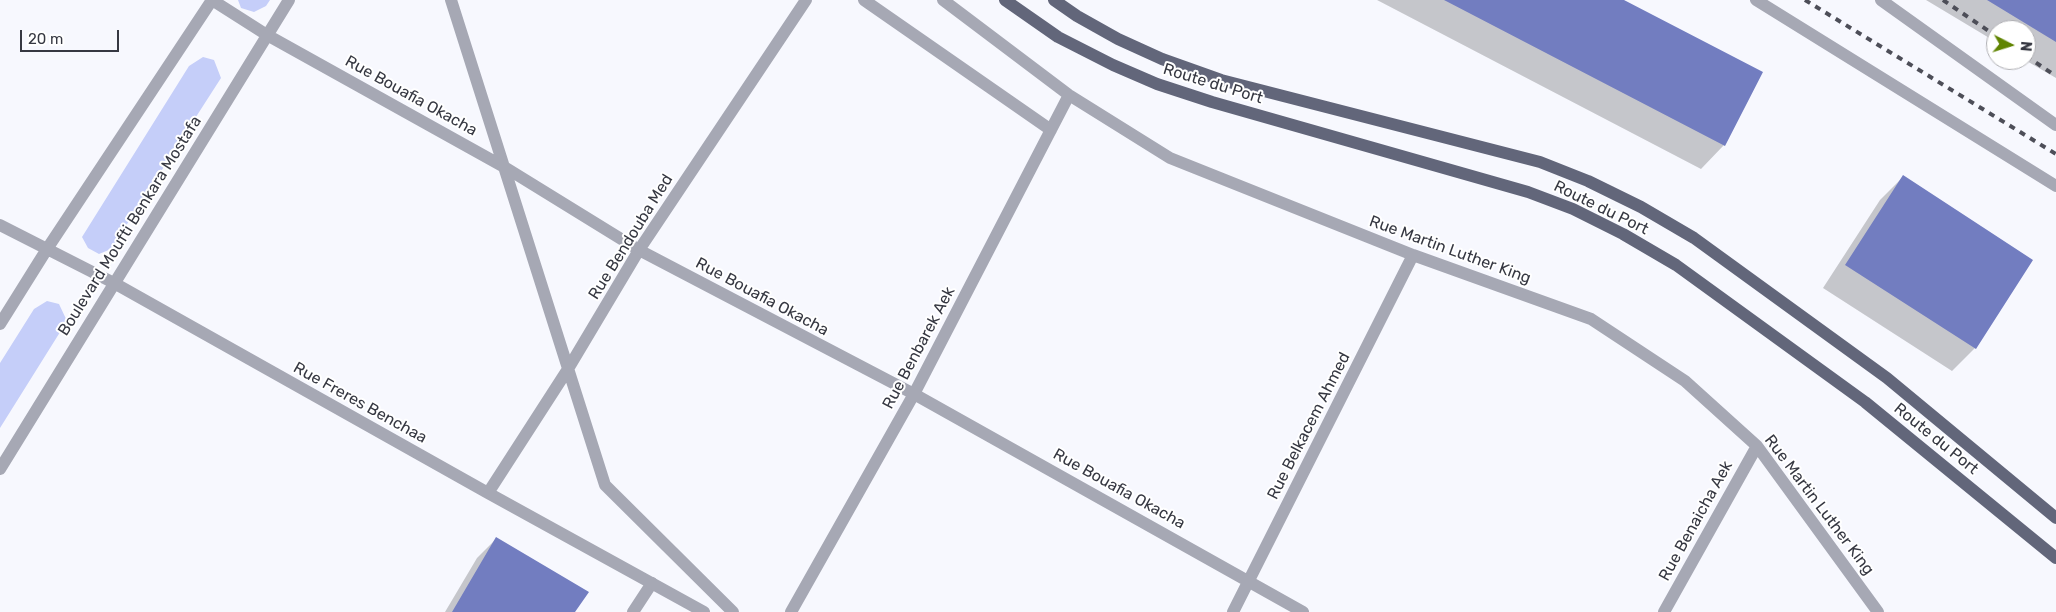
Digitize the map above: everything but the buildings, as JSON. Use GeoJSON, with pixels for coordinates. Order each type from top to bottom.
{"type":"FeatureCollection","features":[{"type":"Feature","properties":{"kind":"main road","name":"Route du Port"},"geometry":{"type":"LineString","coordinates":[[1005,0],[1058,37],[1113,65],[1157,84],[1212,102],[1528,192],[1573,208],[1623,234],[1676,265],[1865,402],[2056,558]]}},
{"type":"Feature","properties":{"kind":"main road","name":"Route du Port"},"geometry":{"type":"LineString","coordinates":[[1054,0],[1077,16],[1118,39],[1170,62],[1221,80],[1540,162],[1588,181],[1641,207],[1717,254],[1887,378],[2056,518]]}},
{"type":"Feature","properties":{"kind":"street","name":"Rue Bouafia Okacha"},"geometry":{"type":"LineString","coordinates":[[212,0],[267,35],[506,168],[639,250],[914,394],[1303,612]]}},
{"type":"Feature","properties":{"kind":"street"},"geometry":{"type":"LineString","coordinates":[[0,324],[47,249],[212,0]]}},
{"type":"Feature","properties":{"kind":"street","name":"Boulevard Moufti Benkara Mostafa"},"geometry":{"type":"LineString","coordinates":[[0,469],[289,0]]}},
{"type":"Feature","properties":{"kind":"street"},"geometry":{"type":"LineString","coordinates":[[451,0],[506,168],[605,485],[733,612]]}},
{"type":"Feature","properties":{"kind":"street","name":"Rue Bendouba Med"},"geometry":{"type":"LineString","coordinates":[[488,493],[568,369],[639,250],[806,0]]}},
{"type":"Feature","properties":{"kind":"street"},"geometry":{"type":"LineString","coordinates":[[864,0],[1051,130]]}},
{"type":"Feature","properties":{"kind":"street","name":"Rue Martin Luther King"},"geometry":{"type":"LineString","coordinates":[[943,0],[1069,95],[1170,158],[1413,255],[1591,318],[1685,381],[1757,446],[1878,612]]}},
{"type":"Feature","properties":{"kind":"street"},"geometry":{"type":"LineString","coordinates":[[1756,0],[2056,186]]}},
{"type":"Feature","properties":{"kind":"street"},"geometry":{"type":"LineString","coordinates":[[1881,0],[2056,124]]}},
{"type":"Feature","properties":{"kind":"street","name":"Rue Benbarek Aek"},"geometry":{"type":"LineString","coordinates":[[790,612],[914,394],[1069,95]]}},
{"type":"Feature","properties":{"kind":"street","name":"Rue Freres Benchaa"},"geometry":{"type":"LineString","coordinates":[[0,224],[114,283],[704,612]]}},
{"type":"Feature","properties":{"kind":"street","name":"Rue Belkacem Ahmed"},"geometry":{"type":"LineString","coordinates":[[1233,612],[1413,255]]}},
{"type":"Feature","properties":{"kind":"street","name":"Rue Benaicha Aek"},"geometry":{"type":"LineString","coordinates":[[1664,612],[1757,446]]}},
{"type":"Feature","properties":{"kind":"street"},"geometry":{"type":"LineString","coordinates":[[633,612],[652,584]]}},
{"type":"Feature","properties":{"kind":"shaded area"},"geometry":{"type":"Polygon","coordinates":[[[238,0],[270,0],[266,6],[254,12],[241,8],[238,0]]]}},
{"type":"Feature","properties":{"kind":"shaded area"},"geometry":{"type":"Polygon","coordinates":[[[203,57],[214,60],[221,78],[111,249],[99,254],[88,248],[82,237],[189,66],[203,57]]]}},
{"type":"Feature","properties":{"kind":"shaded area"},"geometry":{"type":"Polygon","coordinates":[[[47,301],[59,304],[67,321],[0,428],[0,363],[34,309],[47,301]]]}},
{"type":"Feature","properties":{"kind":"railway"},"geometry":{"type":"LineString","coordinates":[[1805,0],[2056,154]]}},
{"type":"Feature","properties":{"kind":"railway"},"geometry":{"type":"LineString","coordinates":[[1943,0],[1986,29]]}},
{"type":"Feature","properties":{"kind":"railway"},"geometry":{"type":"LineString","coordinates":[[2036,63],[2056,76]]}}]}
